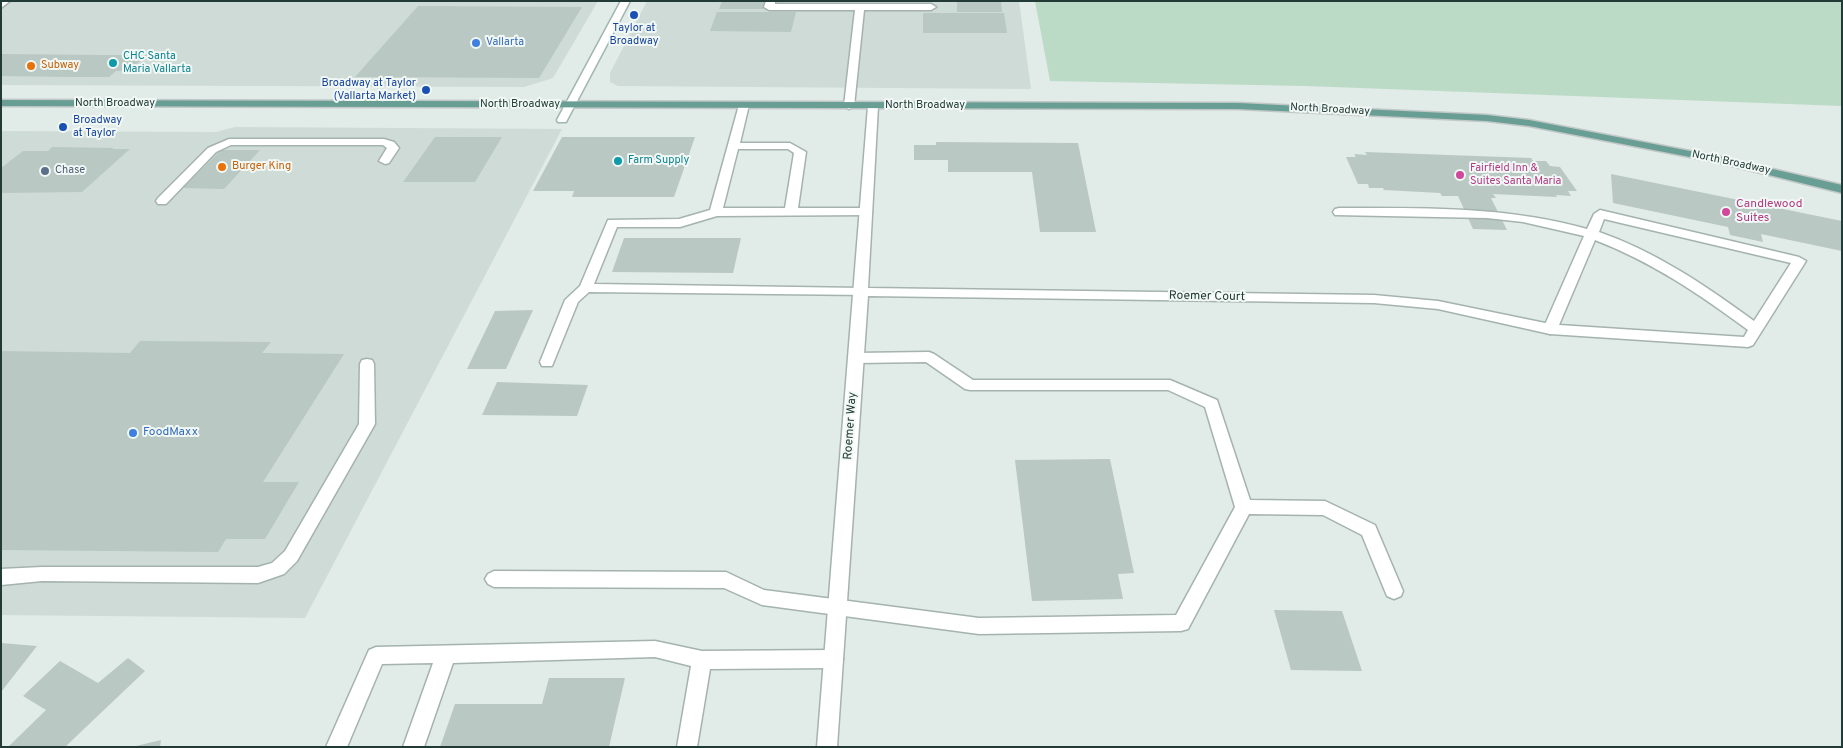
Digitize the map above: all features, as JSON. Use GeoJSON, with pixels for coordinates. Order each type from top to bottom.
{"type":"FeatureCollection","features":[{"type":"Feature","properties":{"kind":"main road","name":"North Broadway"},"geometry":{"type":"LineString","coordinates":[[1,103],[1238,106],[1487,118],[1577,132],[1706,157],[1842,190]]}},
{"type":"Feature","properties":{"kind":"street"},"geometry":{"type":"LineString","coordinates":[[1,4],[6,1]]}},
{"type":"Feature","properties":{"kind":"street"},"geometry":{"type":"LineString","coordinates":[[562,120],[626,1]]}},
{"type":"Feature","properties":{"kind":"street"},"geometry":{"type":"LineString","coordinates":[[771,1],[769,7],[931,7]]}},
{"type":"Feature","properties":{"kind":"street"},"geometry":{"type":"LineString","coordinates":[[848,106],[860,7]]}},
{"type":"Feature","properties":{"kind":"street"},"geometry":{"type":"LineString","coordinates":[[716,212],[744,105]]}},
{"type":"Feature","properties":{"kind":"street","name":"Roemer Way"},"geometry":{"type":"LineString","coordinates":[[827,747],[873,106]]}},
{"type":"Feature","properties":{"kind":"street"},"geometry":{"type":"LineString","coordinates":[[162,201],[212,150],[229,142],[384,142],[390,144],[393,148],[385,161]]}},
{"type":"Feature","properties":{"kind":"street"},"geometry":{"type":"LineString","coordinates":[[734,146],[790,146],[800,152],[791,212]]}},
{"type":"Feature","properties":{"kind":"street"},"geometry":{"type":"LineString","coordinates":[[1339,212],[1458,211],[1512,216],[1548,222],[1592,234],[1632,250],[1678,275],[1756,329],[1799,260],[1600,214],[1592,234],[1550,329]]}},
{"type":"Feature","properties":{"kind":"street"},"geometry":{"type":"LineString","coordinates":[[547,362],[572,300],[586,288],[612,223],[680,223],[716,212],[866,212]]}},
{"type":"Feature","properties":{"kind":"street","name":"Roemer Court"},"geometry":{"type":"LineString","coordinates":[[586,288],[1374,299],[1438,305],[1550,329],[1748,342],[1756,329]]}},
{"type":"Feature","properties":{"kind":"street"},"geometry":{"type":"LineString","coordinates":[[494,579],[726,580],[762,597],[979,626],[1181,623],[1244,507],[1212,404],[1170,384],[970,384],[929,357],[856,358]]}},
{"type":"Feature","properties":{"kind":"street"},"geometry":{"type":"LineString","coordinates":[[1,577],[42,574],[258,575],[278,569],[291,556],[367,424],[366,364]]}},
{"type":"Feature","properties":{"kind":"street"},"geometry":{"type":"LineString","coordinates":[[1244,507],[1325,508],[1369,530],[1394,591]]}},
{"type":"Feature","properties":{"kind":"street"},"geometry":{"type":"LineString","coordinates":[[336,747],[376,656],[655,649],[702,660],[833,659]]}},
{"type":"Feature","properties":{"kind":"street"},"geometry":{"type":"LineString","coordinates":[[412,747],[446,654]]}},
{"type":"Feature","properties":{"kind":"street"},"geometry":{"type":"LineString","coordinates":[[687,747],[702,660]]}},
{"type":"Feature","properties":{"kind":"shaded area"},"geometry":{"type":"Polygon","coordinates":[[[1,1],[598,1],[553,78],[524,87],[1,85],[1,1]]]}},
{"type":"Feature","properties":{"kind":"shaded area"},"geometry":{"type":"Polygon","coordinates":[[[647,1],[1019,1],[1031,89],[618,86],[610,82],[610,73],[647,1]]]}},
{"type":"Feature","properties":{"kind":"shaded area"},"geometry":{"type":"Polygon","coordinates":[[[235,127],[562,129],[305,618],[1,615],[1,131],[216,132],[235,127]]]}},
{"type":"Feature","properties":{"kind":"green space"},"geometry":{"type":"Polygon","coordinates":[[[1035,1],[1842,1],[1842,106],[1306,86],[1050,81],[1035,1]]]}},
{"type":"Feature","properties":{"kind":"building"},"geometry":{"type":"Polygon","coordinates":[[[722,1],[765,1],[763,9],[719,9],[722,1]]]}},
{"type":"Feature","properties":{"kind":"building"},"geometry":{"type":"Polygon","coordinates":[[[957,1],[1001,1],[1002,12],[957,12],[957,1]]]}},
{"type":"Feature","properties":{"kind":"building"},"geometry":{"type":"Polygon","coordinates":[[[418,6],[582,7],[539,78],[355,77],[418,6]]]}},
{"type":"Feature","properties":{"kind":"building"},"geometry":{"type":"Polygon","coordinates":[[[717,12],[796,12],[791,32],[710,31],[717,12]]]}},
{"type":"Feature","properties":{"kind":"building"},"geometry":{"type":"Polygon","coordinates":[[[923,13],[1004,13],[1007,33],[923,33],[923,13]]]}},
{"type":"Feature","properties":{"kind":"building"},"geometry":{"type":"Polygon","coordinates":[[[1,54],[148,55],[127,71],[116,71],[109,77],[70,77],[1,76],[1,54]]]}},
{"type":"Feature","properties":{"kind":"building"},"geometry":{"type":"Polygon","coordinates":[[[435,137],[502,137],[475,182],[403,182],[435,137]]]}},
{"type":"Feature","properties":{"kind":"building","name":"Farm Supply"},"geometry":{"type":"Polygon","coordinates":[[[562,137],[695,137],[674,197],[572,197],[574,191],[533,191],[562,137]]]}},
{"type":"Feature","properties":{"kind":"building"},"geometry":{"type":"Polygon","coordinates":[[[936,142],[1078,143],[1096,232],[1040,232],[1032,172],[948,172],[948,160],[914,160],[914,145],[936,145],[936,142]]]}},
{"type":"Feature","properties":{"kind":"building"},"geometry":{"type":"Polygon","coordinates":[[[52,147],[130,149],[82,192],[1,193],[1,168],[23,151],[48,151],[52,147]]]}},
{"type":"Feature","properties":{"kind":"building"},"geometry":{"type":"Polygon","coordinates":[[[221,150],[260,150],[224,189],[183,188],[221,150]]]}},
{"type":"Feature","properties":{"kind":"building","name":"Fairfield Inn & Suites Santa Maria"},"geometry":{"type":"Polygon","coordinates":[[[1365,152],[1531,158],[1533,161],[1546,161],[1550,166],[1560,167],[1577,191],[1568,191],[1571,196],[1556,195],[1557,197],[1493,194],[1496,198],[1491,198],[1507,230],[1473,229],[1458,196],[1442,196],[1440,193],[1384,190],[1383,188],[1369,188],[1368,184],[1358,184],[1346,157],[1356,157],[1354,154],[1367,155],[1365,152]]]}},
{"type":"Feature","properties":{"kind":"building","name":"Candlewood Suites"},"geometry":{"type":"Polygon","coordinates":[[[1611,174],[1842,221],[1842,251],[1761,234],[1763,242],[1730,235],[1728,227],[1613,203],[1611,174]]]}},
{"type":"Feature","properties":{"kind":"building"},"geometry":{"type":"Polygon","coordinates":[[[624,238],[741,238],[733,273],[612,272],[624,238]]]}},
{"type":"Feature","properties":{"kind":"building"},"geometry":{"type":"Polygon","coordinates":[[[533,310],[506,369],[467,369],[495,311],[533,310]]]}},
{"type":"Feature","properties":{"kind":"building"},"geometry":{"type":"Polygon","coordinates":[[[140,341],[271,342],[262,353],[344,354],[263,482],[299,482],[265,539],[226,539],[218,552],[1,550],[1,351],[130,353],[140,341]]]}},
{"type":"Feature","properties":{"kind":"building"},"geometry":{"type":"Polygon","coordinates":[[[497,382],[588,385],[577,416],[482,415],[497,382]]]}},
{"type":"Feature","properties":{"kind":"building"},"geometry":{"type":"Polygon","coordinates":[[[1110,459],[1134,573],[1118,574],[1123,599],[1032,601],[1015,460],[1110,459]]]}},
{"type":"Feature","properties":{"kind":"building"},"geometry":{"type":"Polygon","coordinates":[[[1274,610],[1342,611],[1362,671],[1291,670],[1274,610]]]}},
{"type":"Feature","properties":{"kind":"building"},"geometry":{"type":"Polygon","coordinates":[[[1,643],[37,646],[1,692],[1,643]]]}},
{"type":"Feature","properties":{"kind":"building"},"geometry":{"type":"Polygon","coordinates":[[[128,658],[145,671],[65,747],[8,747],[46,710],[23,696],[60,661],[98,683],[128,658]]]}},
{"type":"Feature","properties":{"kind":"building"},"geometry":{"type":"Polygon","coordinates":[[[549,678],[625,678],[609,747],[440,747],[455,704],[542,704],[549,678]]]}},
{"type":"Feature","properties":{"kind":"building"},"geometry":{"type":"Polygon","coordinates":[[[161,740],[160,747],[136,747],[136,746],[161,740]]]}},
{"type":"Feature","properties":{"kind":"place","name":"Taylor at Broadway"},"geometry":{"type":"Point","coordinates":[634,15]}},
{"type":"Feature","properties":{"kind":"place","name":"Vallarta"},"geometry":{"type":"Point","coordinates":[476,43]}},
{"type":"Feature","properties":{"kind":"place","name":"CHC Santa Maria Vallarta"},"geometry":{"type":"Point","coordinates":[113,63]}},
{"type":"Feature","properties":{"kind":"place","name":"Subway"},"geometry":{"type":"Point","coordinates":[31,66]}},
{"type":"Feature","properties":{"kind":"place","name":"Broadway at Taylor (Vallarta Market)"},"geometry":{"type":"Point","coordinates":[426,90]}},
{"type":"Feature","properties":{"kind":"place","name":"Broadway at Taylor"},"geometry":{"type":"Point","coordinates":[63,127]}},
{"type":"Feature","properties":{"kind":"place","name":"Farm Supply"},"geometry":{"type":"Point","coordinates":[618,161]}},
{"type":"Feature","properties":{"kind":"place","name":"Burger King"},"geometry":{"type":"Point","coordinates":[222,167]}},
{"type":"Feature","properties":{"kind":"place","name":"Chase"},"geometry":{"type":"Point","coordinates":[45,171]}},
{"type":"Feature","properties":{"kind":"place","name":"Fairfield Inn & Suites Santa Maria"},"geometry":{"type":"Point","coordinates":[1460,175]}},
{"type":"Feature","properties":{"kind":"place","name":"Candlewood Suites"},"geometry":{"type":"Point","coordinates":[1726,212]}},
{"type":"Feature","properties":{"kind":"place","name":"FoodMaxx"},"geometry":{"type":"Point","coordinates":[133,433]}}]}
